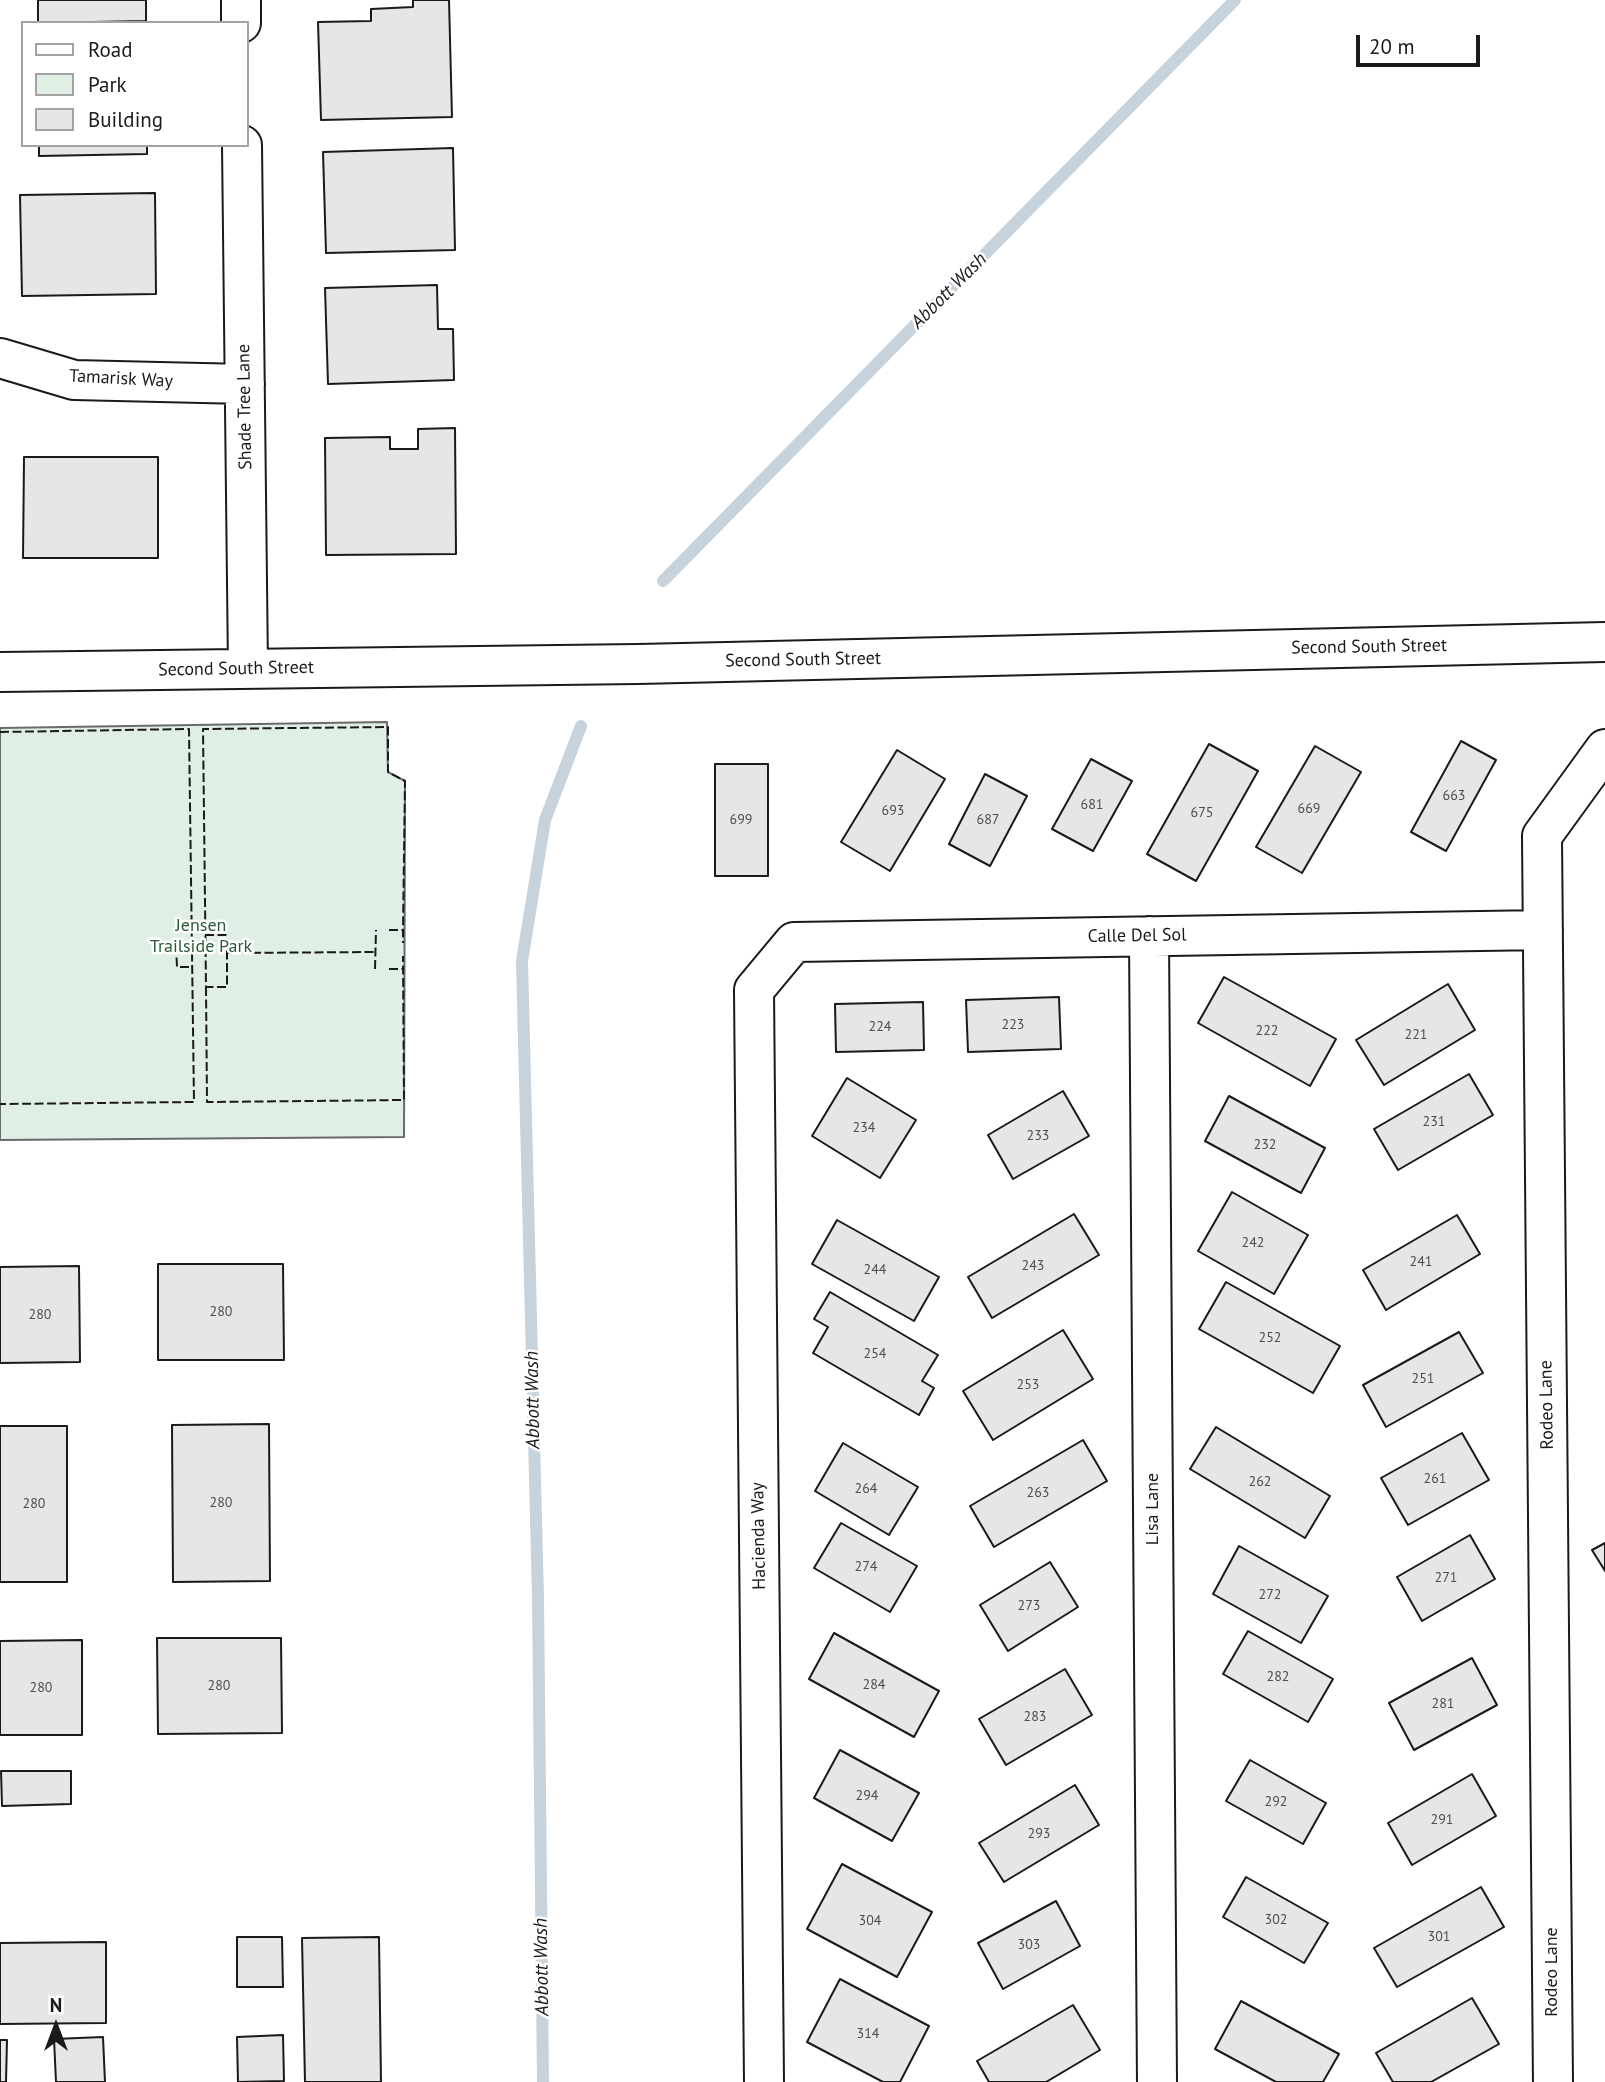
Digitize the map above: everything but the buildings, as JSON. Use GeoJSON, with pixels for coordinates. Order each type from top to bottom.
{"type":"FeatureCollection","features":[{"type":"Feature","properties":{"kind":"street"},"geometry":{"type":"LineString","coordinates":[[240,0],[241,21]]}},
{"type":"Feature","properties":{"kind":"street","name":"Shade Tree Lane"},"geometry":{"type":"LineString","coordinates":[[242,147],[248,669]]}},
{"type":"Feature","properties":{"kind":"street","name":"Tamarisk Way"},"geometry":{"type":"LineString","coordinates":[[0,358],[74,380],[245,384]]}},
{"type":"Feature","properties":{"kind":"street","name":"Second South Street"},"geometry":{"type":"LineString","coordinates":[[0,672],[652,664],[1605,642]]}},
{"type":"Feature","properties":{"kind":"street","name":"Rodeo Lane"},"geometry":{"type":"LineString","coordinates":[[1553,2082],[1542,835],[1605,749]]}},
{"type":"Feature","properties":{"kind":"street","name":"Calle Del Sol"},"geometry":{"type":"LineString","coordinates":[[754,990],[794,942],[1543,930]]}},
{"type":"Feature","properties":{"kind":"street","name":"Lisa Lane"},"geometry":{"type":"LineString","coordinates":[[1149,936],[1157,2082]]}},
{"type":"Feature","properties":{"kind":"street","name":"Hacienda Way"},"geometry":{"type":"LineString","coordinates":[[754,990],[764,2082]]}},
{"type":"Feature","properties":{"kind":"green space","name":"Jensen Trailside Park"},"geometry":{"type":"Polygon","coordinates":[[[387,722],[388,772],[405,781],[404,1137],[0,1140],[0,728],[387,722]]]}},
{"type":"Feature","properties":{"kind":"waterway","name":"Abbott Wash"},"geometry":{"type":"LineString","coordinates":[[663,581],[1235,0]]}},
{"type":"Feature","properties":{"kind":"waterway","name":"Abbott Wash"},"geometry":{"type":"LineString","coordinates":[[543,2082],[538,1598],[522,961],[545,820],[581,726]]}},
{"type":"Feature","properties":{"kind":"fence"},"geometry":{"type":"LineString","coordinates":[[205,935],[227,935],[227,987],[206,987],[203,729],[388,727],[388,772],[405,781],[403,930]]}},
{"type":"Feature","properties":{"kind":"fence"},"geometry":{"type":"LineString","coordinates":[[0,732],[189,729],[194,1102],[0,1104]]}},
{"type":"Feature","properties":{"kind":"fence"},"geometry":{"type":"LineString","coordinates":[[375,969],[376,930]]}},
{"type":"Feature","properties":{"kind":"fence"},"geometry":{"type":"LineString","coordinates":[[389,930],[403,930],[403,943]]}},
{"type":"Feature","properties":{"kind":"fence"},"geometry":{"type":"LineString","coordinates":[[176,945],[177,967],[193,967]]}},
{"type":"Feature","properties":{"kind":"fence"},"geometry":{"type":"LineString","coordinates":[[227,953],[375,952]]}},
{"type":"Feature","properties":{"kind":"fence"},"geometry":{"type":"LineString","coordinates":[[206,987],[207,1102],[404,1100],[403,956]]}},
{"type":"Feature","properties":{"kind":"fence"},"geometry":{"type":"LineString","coordinates":[[389,969],[403,969]]}}]}
